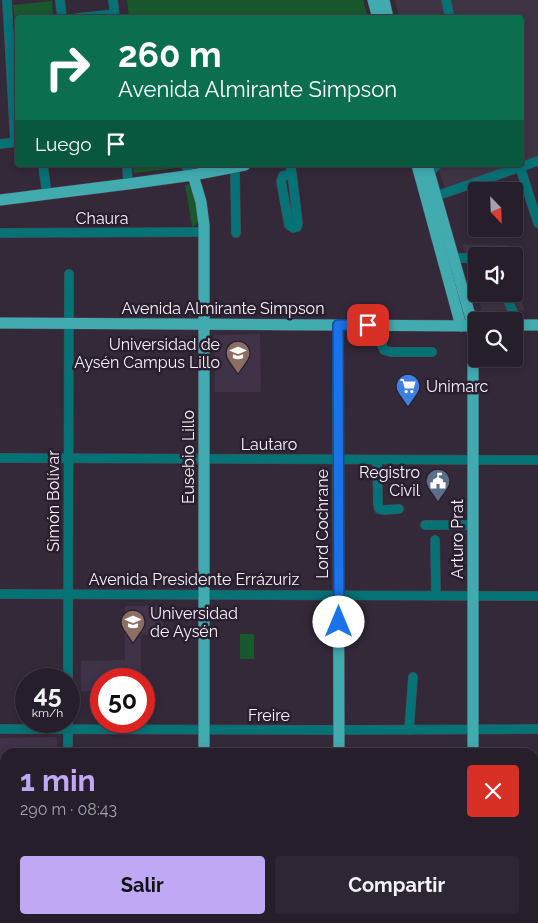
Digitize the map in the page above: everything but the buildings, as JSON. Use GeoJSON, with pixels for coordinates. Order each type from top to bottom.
{"type":"FeatureCollection","features":[{"type":"Feature","properties":{"kind":"main road"},"geometry":{"type":"LineString","coordinates":[[373,0],[377,15]]}},
{"type":"Feature","properties":{"kind":"main road"},"geometry":{"type":"LineString","coordinates":[[384,0],[387,15]]}},
{"type":"Feature","properties":{"kind":"main road"},"geometry":{"type":"LineString","coordinates":[[0,200],[193,175],[234,167]]}},
{"type":"Feature","properties":{"kind":"main road"},"geometry":{"type":"LineString","coordinates":[[418,167],[461,326]]}},
{"type":"Feature","properties":{"kind":"main road","name":"Arturo Prat"},"geometry":{"type":"LineString","coordinates":[[428,170],[470,312]]}},
{"type":"Feature","properties":{"kind":"main road","name":"Eusebio Lillo"},"geometry":{"type":"LineString","coordinates":[[193,175],[202,209],[204,232],[204,748]]}},
{"type":"Feature","properties":{"kind":"main road","name":"Avenida Almirante Simpson"},"geometry":{"type":"LineString","coordinates":[[0,323],[468,326]]}},
{"type":"Feature","properties":{"kind":"main road","name":"Lord Cochrane"},"geometry":{"type":"LineString","coordinates":[[338,325],[339,748]]}},
{"type":"Feature","properties":{"kind":"main road"},"geometry":{"type":"LineString","coordinates":[[523,325],[538,325]]}},
{"type":"Feature","properties":{"kind":"main road","name":"Arturo Prat"},"geometry":{"type":"LineString","coordinates":[[473,748],[475,367]]}},
{"type":"Feature","properties":{"kind":"street"},"geometry":{"type":"LineString","coordinates":[[6,0],[4,30],[15,133]]}},
{"type":"Feature","properties":{"kind":"street"},"geometry":{"type":"LineString","coordinates":[[60,0],[62,15]]}},
{"type":"Feature","properties":{"kind":"street"},"geometry":{"type":"LineString","coordinates":[[113,0],[114,15]]}},
{"type":"Feature","properties":{"kind":"street"},"geometry":{"type":"LineString","coordinates":[[446,0],[449,15]]}},
{"type":"Feature","properties":{"kind":"street"},"geometry":{"type":"LineString","coordinates":[[0,144],[15,142]]}},
{"type":"Feature","properties":{"kind":"street"},"geometry":{"type":"LineString","coordinates":[[524,166],[538,161]]}},
{"type":"Feature","properties":{"kind":"street"},"geometry":{"type":"LineString","coordinates":[[43,167],[47,195]]}},
{"type":"Feature","properties":{"kind":"street"},"geometry":{"type":"LineString","coordinates":[[126,167],[128,184]]}},
{"type":"Feature","properties":{"kind":"street","name":"Eusebio Lillo"},"geometry":{"type":"LineString","coordinates":[[187,167],[193,175]]}},
{"type":"Feature","properties":{"kind":"street"},"geometry":{"type":"LineString","coordinates":[[236,232],[235,174],[238,167]]}},
{"type":"Feature","properties":{"kind":"street"},"geometry":{"type":"LineString","coordinates":[[436,196],[520,168],[538,223]]}},
{"type":"Feature","properties":{"kind":"street"},"geometry":{"type":"LineString","coordinates":[[291,169],[298,224],[297,227],[293,228],[289,225],[281,181],[291,169]]}},
{"type":"Feature","properties":{"kind":"street","name":"Chaura"},"geometry":{"type":"LineString","coordinates":[[0,233],[204,232]]}},
{"type":"Feature","properties":{"kind":"street"},"geometry":{"type":"LineString","coordinates":[[454,258],[468,258]]}},
{"type":"Feature","properties":{"kind":"street","name":"Simón Bolívar"},"geometry":{"type":"LineString","coordinates":[[68,668],[69,274]]}},
{"type":"Feature","properties":{"kind":"street"},"geometry":{"type":"LineString","coordinates":[[382,325],[382,346],[384,350],[391,352],[432,352]]}},
{"type":"Feature","properties":{"kind":"street","name":"Lautaro"},"geometry":{"type":"LineString","coordinates":[[0,458],[538,460]]}},
{"type":"Feature","properties":{"kind":"street"},"geometry":{"type":"LineString","coordinates":[[377,460],[378,504],[380,509],[399,510]]}},
{"type":"Feature","properties":{"kind":"street"},"geometry":{"type":"LineString","coordinates":[[425,525],[473,525]]}},
{"type":"Feature","properties":{"kind":"street"},"geometry":{"type":"LineString","coordinates":[[435,540],[436,595]]}},
{"type":"Feature","properties":{"kind":"street","name":"Avenida Presidente Errázuriz"},"geometry":{"type":"LineString","coordinates":[[0,594],[538,596]]}},
{"type":"Feature","properties":{"kind":"street"},"geometry":{"type":"LineString","coordinates":[[409,730],[413,678]]}},
{"type":"Feature","properties":{"kind":"street","name":"Freire"},"geometry":{"type":"LineString","coordinates":[[80,725],[204,730],[538,729]]}},
{"type":"Feature","properties":{"kind":"street","name":"Freire"},"geometry":{"type":"LineString","coordinates":[[0,729],[15,728]]}},
{"type":"Feature","properties":{"kind":"street"},"geometry":{"type":"LineString","coordinates":[[68,733],[68,748]]}},
{"type":"Feature","properties":{"kind":"shaded area"},"geometry":{"type":"Polygon","coordinates":[[[395,0],[538,0],[538,156],[524,161],[524,15],[399,15],[395,0]]]}},
{"type":"Feature","properties":{"kind":"shaded area"},"geometry":{"type":"Polygon","coordinates":[[[438,167],[506,167],[445,188],[438,167]]]}},
{"type":"Feature","properties":{"kind":"shaded area"},"geometry":{"type":"Polygon","coordinates":[[[462,244],[507,245],[508,247],[468,247],[468,264],[462,244]]]}},
{"type":"Feature","properties":{"kind":"shaded area"},"geometry":{"type":"Polygon","coordinates":[[[479,302],[522,302],[524,310],[482,311],[479,302]]]}},
{"type":"Feature","properties":{"kind":"shaded area","name":"Universidad de Aysén Campus Lillo"},"geometry":{"type":"Polygon","coordinates":[[[260,334],[261,392],[215,392],[214,335],[260,334]]]}},
{"type":"Feature","properties":{"kind":"shaded area","name":"Universidad de Aysén"},"geometry":{"type":"Polygon","coordinates":[[[125,606],[163,606],[163,634],[141,635],[141,668],[90,668],[90,691],[81,691],[81,661],[125,660],[125,606]]]}},
{"type":"Feature","properties":{"kind":"shaded area"},"geometry":{"type":"Polygon","coordinates":[[[57,737],[57,748],[0,748],[0,738],[57,737]]]}},
{"type":"Feature","properties":{"kind":"green space"},"geometry":{"type":"Polygon","coordinates":[[[127,0],[363,0],[367,15],[129,15],[127,0]]]}},
{"type":"Feature","properties":{"kind":"green space"},"geometry":{"type":"Polygon","coordinates":[[[52,1],[53,15],[15,15],[15,27],[13,5],[52,1]]]}},
{"type":"Feature","properties":{"kind":"green space"},"geometry":{"type":"Polygon","coordinates":[[[133,167],[178,168],[134,173],[133,167]]]}},
{"type":"Feature","properties":{"kind":"green space"},"geometry":{"type":"Polygon","coordinates":[[[190,184],[195,197],[198,221],[194,227],[192,226],[185,185],[190,184]]]}},
{"type":"Feature","properties":{"kind":"green space"},"geometry":{"type":"Polygon","coordinates":[[[240,634],[254,634],[254,659],[240,659],[240,634]]]}},
{"type":"Feature","properties":{"kind":"place","name":"Universidad de Aysén Campus Lillo"},"geometry":{"type":"Point","coordinates":[238,374]}},
{"type":"Feature","properties":{"kind":"place","name":"Unimarc"},"geometry":{"type":"Point","coordinates":[408,407]}},
{"type":"Feature","properties":{"kind":"place","name":"Registro Civil"},"geometry":{"type":"Point","coordinates":[438,502]}},
{"type":"Feature","properties":{"kind":"place","name":"Universidad de Aysén"},"geometry":{"type":"Point","coordinates":[133,643]}},
{"type":"Feature","properties":{"kind":"route"},"geometry":{"type":"LineString","coordinates":[[339,622],[338,325],[368,325]]}}]}
